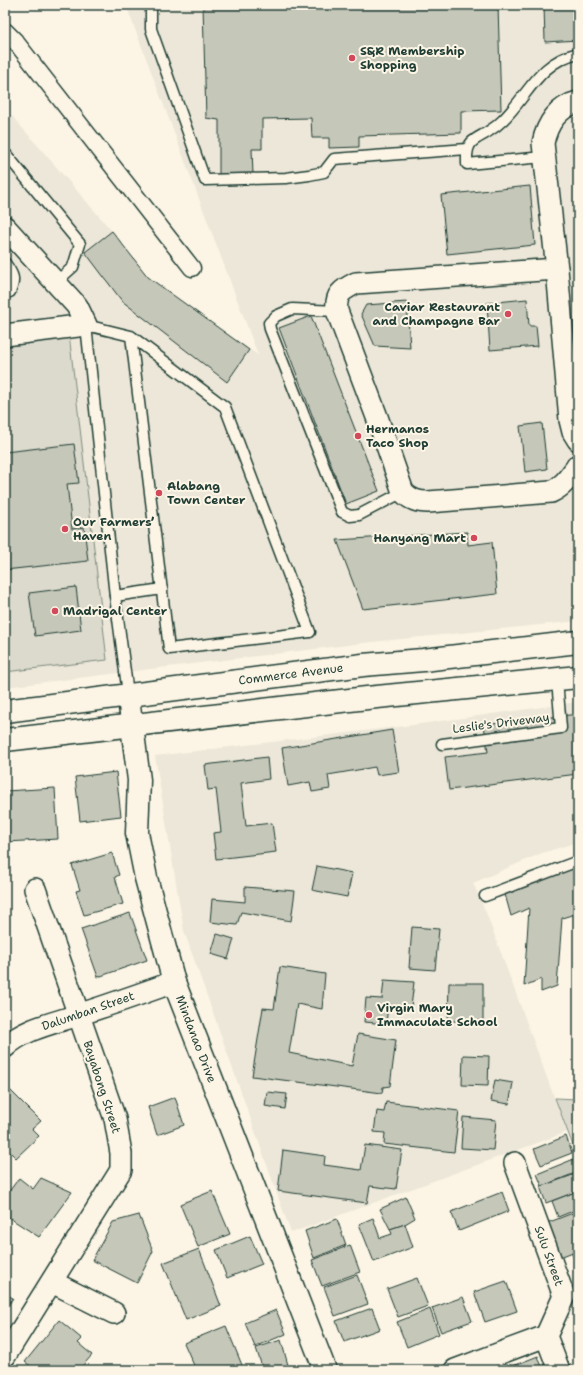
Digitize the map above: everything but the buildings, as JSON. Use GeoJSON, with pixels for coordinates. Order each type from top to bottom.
{"type":"FeatureCollection","features":[{"type":"Feature","properties":{"kind":"main road","name":"Commerce Avenue"},"geometry":{"type":"LineString","coordinates":[[5,711],[363,665],[423,660],[578,642]]}},
{"type":"Feature","properties":{"kind":"main road"},"geometry":{"type":"LineString","coordinates":[[423,660],[430,692]]}},
{"type":"Feature","properties":{"kind":"main road"},"geometry":{"type":"LineString","coordinates":[[5,740],[567,678]]}},
{"type":"Feature","properties":{"kind":"main road","name":"Mindanao Drive"},"geometry":{"type":"LineString","coordinates":[[132,726],[139,780],[138,833],[146,878],[174,982],[325,1370]]}},
{"type":"Feature","properties":{"kind":"street"},"geometry":{"type":"LineString","coordinates":[[10,36],[192,268]]}},
{"type":"Feature","properties":{"kind":"street"},"geometry":{"type":"LineString","coordinates":[[578,102],[567,106],[556,116],[548,126],[543,143],[557,270],[570,420],[573,432],[578,440]]}},
{"type":"Feature","properties":{"kind":"street"},"geometry":{"type":"LineString","coordinates":[[5,227],[77,306],[86,325],[5,335]]}},
{"type":"Feature","properties":{"kind":"street"},"geometry":{"type":"LineString","coordinates":[[557,270],[356,283],[346,288],[340,294],[336,302],[336,311],[377,417],[403,492],[414,501],[421,502],[543,494],[558,489],[565,483],[578,465]]}},
{"type":"Feature","properties":{"kind":"street","name":"Mindanao Drive"},"geometry":{"type":"LineString","coordinates":[[128,694],[132,726]]}},
{"type":"Feature","properties":{"kind":"street","name":"Bayabong Street"},"geometry":{"type":"LineString","coordinates":[[5,1356],[121,1170],[121,1153],[115,1119],[35,889]]}},
{"type":"Feature","properties":{"kind":"street","name":"Dalumban Street"},"geometry":{"type":"LineString","coordinates":[[5,1047],[10,1042],[42,1026],[79,1015],[174,982]]}},
{"type":"Feature","properties":{"kind":"street","name":"Sulu Street"},"geometry":{"type":"LineString","coordinates":[[515,1163],[564,1296],[546,1336]]}},
{"type":"Feature","properties":{"kind":"street"},"geometry":{"type":"LineString","coordinates":[[52,1282],[114,1313]]}},
{"type":"Feature","properties":{"kind":"street"},"geometry":{"type":"LineString","coordinates":[[455,1370],[546,1336],[559,1370]]}},
{"type":"Feature","properties":{"kind":"lane"},"geometry":{"type":"LineString","coordinates":[[151,5],[151,29],[205,180],[309,176],[324,172],[334,158],[467,149]]}},
{"type":"Feature","properties":{"kind":"lane"},"geometry":{"type":"LineString","coordinates":[[544,157],[467,164],[467,149],[472,142],[503,120],[540,74],[552,64],[578,53]]}},
{"type":"Feature","properties":{"kind":"lane"},"geometry":{"type":"LineString","coordinates":[[5,153],[80,244],[73,267],[56,283]]}},
{"type":"Feature","properties":{"kind":"lane"},"geometry":{"type":"LineString","coordinates":[[5,263],[12,272],[14,284],[10,292],[5,293]]}},
{"type":"Feature","properties":{"kind":"lane"},"geometry":{"type":"LineString","coordinates":[[336,311],[292,309],[276,316],[269,323],[270,329],[342,512],[350,516],[359,515],[403,492]]}},
{"type":"Feature","properties":{"kind":"lane"},"geometry":{"type":"LineString","coordinates":[[128,694],[115,596],[86,325],[131,336],[224,407],[310,632],[169,649],[131,336]]}},
{"type":"Feature","properties":{"kind":"lane"},"geometry":{"type":"LineString","coordinates":[[115,596],[162,589]]}},
{"type":"Feature","properties":{"kind":"lane","name":"Leslie's Driveway"},"geometry":{"type":"LineString","coordinates":[[442,744],[561,728],[567,678]]}},
{"type":"Feature","properties":{"kind":"lane"},"geometry":{"type":"LineString","coordinates":[[485,896],[578,861]]}},
{"type":"Feature","properties":{"kind":"shaded area"},"geometry":{"type":"Polygon","coordinates":[[[126,5],[578,5],[578,621],[372,642],[5,687],[5,108],[112,231],[148,277],[258,355],[126,5]]]}},
{"type":"Feature","properties":{"kind":"shaded area"},"geometry":{"type":"Polygon","coordinates":[[[69,334],[107,660],[5,672],[5,341],[69,334]]]}},
{"type":"Feature","properties":{"kind":"shaded area","name":"Virgin Mary Immaculate School"},"geometry":{"type":"Polygon","coordinates":[[[578,702],[578,842],[542,853],[473,883],[487,915],[567,1132],[291,1233],[184,931],[155,756],[413,725],[578,702]]]}},
{"type":"Feature","properties":{"kind":"shaded area"},"geometry":{"type":"Polygon","coordinates":[[[555,1098],[578,1099],[578,1159],[555,1098]]]}},
{"type":"Feature","properties":{"kind":"place","name":"S&R Membership Shopping"},"geometry":{"type":"Point","coordinates":[352,58]}},
{"type":"Feature","properties":{"kind":"place","name":"Caviar Restaurant and Champagne Bar"},"geometry":{"type":"Point","coordinates":[508,314]}},
{"type":"Feature","properties":{"kind":"place","name":"Hermanos Taco Shop"},"geometry":{"type":"Point","coordinates":[358,436]}},
{"type":"Feature","properties":{"kind":"place","name":"Alabang Town Center"},"geometry":{"type":"Point","coordinates":[159,493]}},
{"type":"Feature","properties":{"kind":"place","name":"Our Farmers’ Haven"},"geometry":{"type":"Point","coordinates":[65,529]}},
{"type":"Feature","properties":{"kind":"place","name":"Hanyang Mart"},"geometry":{"type":"Point","coordinates":[474,538]}},
{"type":"Feature","properties":{"kind":"place","name":"Madrigal Center"},"geometry":{"type":"Point","coordinates":[55,611]}},
{"type":"Feature","properties":{"kind":"place","name":"Virgin Mary Immaculate School"},"geometry":{"type":"Point","coordinates":[369,1015]}}]}
